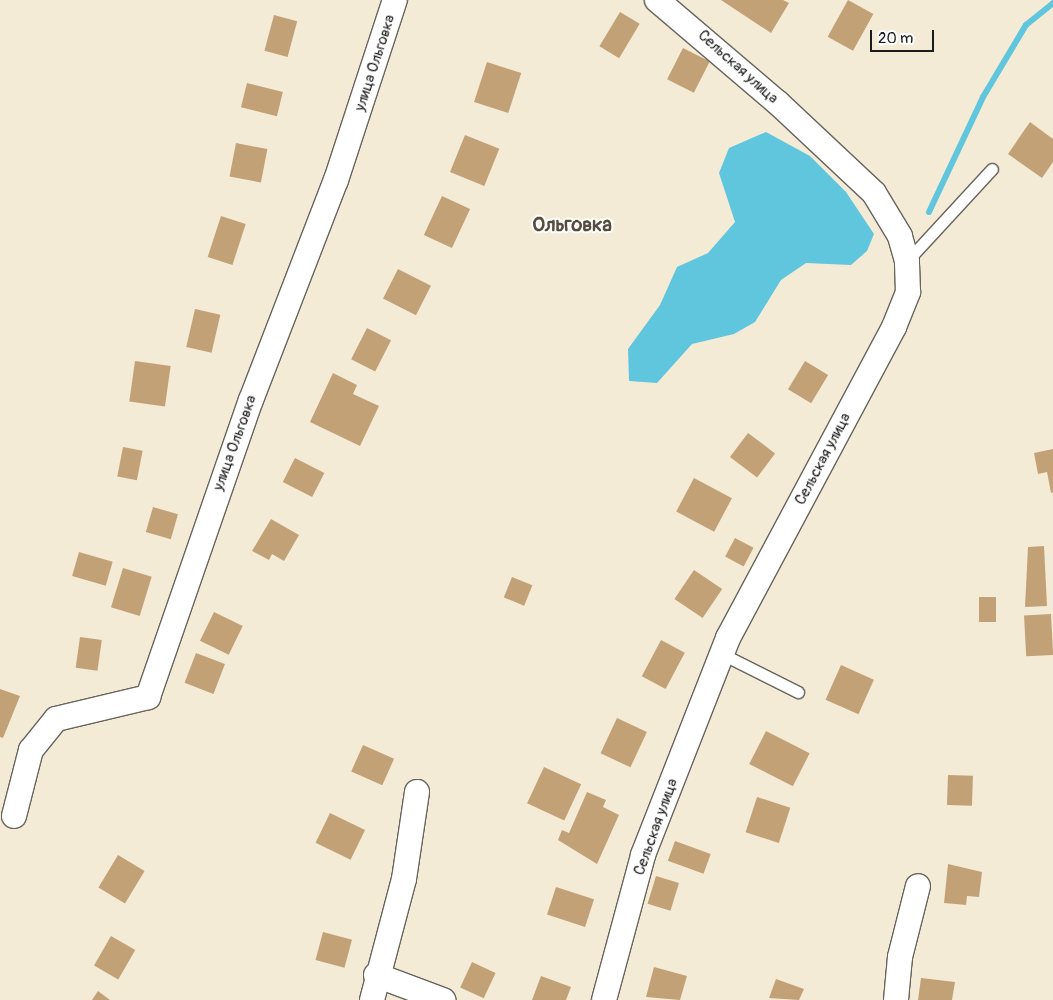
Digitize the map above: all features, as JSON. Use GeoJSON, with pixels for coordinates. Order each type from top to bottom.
{"type":"FeatureCollection","features":[{"type":"Feature","properties":{"kind":"street","name":"улица Ольговка"},"geometry":{"type":"LineString","coordinates":[[14,816],[30,750],[56,719],[148,697],[251,400],[336,180],[395,0]]}},
{"type":"Feature","properties":{"kind":"street","name":"Сельская улица"},"geometry":{"type":"LineString","coordinates":[[604,1000],[643,855],[722,654],[894,327],[908,292],[907,261],[900,236],[874,192],[778,103],[657,0]]}},
{"type":"Feature","properties":{"kind":"street"},"geometry":{"type":"LineString","coordinates":[[372,1000],[376,975],[404,879],[417,792]]}},
{"type":"Feature","properties":{"kind":"street"},"geometry":{"type":"LineString","coordinates":[[896,1000],[900,957],[918,886]]}},
{"type":"Feature","properties":{"kind":"street"},"geometry":{"type":"LineString","coordinates":[[376,975],[443,1000]]}},
{"type":"Feature","properties":{"kind":"lane"},"geometry":{"type":"LineString","coordinates":[[907,261],[992,169]]}},
{"type":"Feature","properties":{"kind":"lane"},"geometry":{"type":"LineString","coordinates":[[722,654],[798,692]]}},
{"type":"Feature","properties":{"kind":"water"},"geometry":{"type":"Polygon","coordinates":[[[766,132],[810,156],[846,192],[874,234],[867,251],[851,265],[806,263],[781,280],[755,322],[734,334],[692,344],[657,383],[629,381],[628,349],[660,305],[677,267],[708,253],[735,222],[719,173],[729,148],[766,132]]]}},
{"type":"Feature","properties":{"kind":"building"},"geometry":{"type":"Polygon","coordinates":[[[721,0],[783,0],[789,3],[771,33],[721,0]]]}},
{"type":"Feature","properties":{"kind":"building"},"geometry":{"type":"Polygon","coordinates":[[[848,0],[873,14],[853,51],[828,37],[848,0]]]}},
{"type":"Feature","properties":{"kind":"building"},"geometry":{"type":"Polygon","coordinates":[[[620,12],[640,24],[619,58],[599,46],[620,12]]]}},
{"type":"Feature","properties":{"kind":"building"},"geometry":{"type":"Polygon","coordinates":[[[274,15],[297,21],[288,57],[264,51],[274,15]]]}},
{"type":"Feature","properties":{"kind":"building"},"geometry":{"type":"Polygon","coordinates":[[[683,48],[710,62],[694,93],[667,79],[683,48]]]}},
{"type":"Feature","properties":{"kind":"building"},"geometry":{"type":"Polygon","coordinates":[[[487,62],[521,73],[508,113],[474,102],[487,62]]]}},
{"type":"Feature","properties":{"kind":"building"},"geometry":{"type":"Polygon","coordinates":[[[247,83],[283,92],[277,116],[241,107],[247,83]]]}},
{"type":"Feature","properties":{"kind":"building"},"geometry":{"type":"Polygon","coordinates":[[[1030,122],[1053,139],[1053,162],[1042,178],[1008,154],[1030,122]]]}},
{"type":"Feature","properties":{"kind":"building"},"geometry":{"type":"Polygon","coordinates":[[[465,135],[499,149],[484,186],[450,172],[465,135]]]}},
{"type":"Feature","properties":{"kind":"building"},"geometry":{"type":"Polygon","coordinates":[[[236,143],[267,149],[261,182],[230,176],[236,143]]]}},
{"type":"Feature","properties":{"kind":"building"},"geometry":{"type":"Polygon","coordinates":[[[442,196],[470,209],[452,248],[424,235],[442,196]]]}},
{"type":"Feature","properties":{"kind":"building"},"geometry":{"type":"Polygon","coordinates":[[[221,216],[246,224],[232,265],[208,257],[221,216]]]}},
{"type":"Feature","properties":{"kind":"building"},"geometry":{"type":"Polygon","coordinates":[[[398,269],[431,286],[416,315],[383,298],[398,269]]]}},
{"type":"Feature","properties":{"kind":"building"},"geometry":{"type":"Polygon","coordinates":[[[195,309],[220,315],[212,353],[186,347],[195,309]]]}},
{"type":"Feature","properties":{"kind":"building"},"geometry":{"type":"Polygon","coordinates":[[[367,328],[391,340],[375,371],[351,359],[367,328]]]}},
{"type":"Feature","properties":{"kind":"building"},"geometry":{"type":"Polygon","coordinates":[[[135,361],[171,366],[165,407],[129,402],[135,361]]]}},
{"type":"Feature","properties":{"kind":"building"},"geometry":{"type":"Polygon","coordinates":[[[805,361],[828,375],[811,403],[788,389],[805,361]]]}},
{"type":"Feature","properties":{"kind":"building"},"geometry":{"type":"Polygon","coordinates":[[[333,373],[357,385],[353,394],[379,406],[360,446],[310,422],[333,373]]]}},
{"type":"Feature","properties":{"kind":"building"},"geometry":{"type":"Polygon","coordinates":[[[748,433],[775,453],[757,477],[730,457],[748,433]]]}},
{"type":"Feature","properties":{"kind":"building"},"geometry":{"type":"Polygon","coordinates":[[[123,447],[143,451],[137,480],[117,476],[123,447]]]}},
{"type":"Feature","properties":{"kind":"building"},"geometry":{"type":"Polygon","coordinates":[[[1053,449],[1053,492],[1051,493],[1047,472],[1038,474],[1034,453],[1053,449]]]}},
{"type":"Feature","properties":{"kind":"building"},"geometry":{"type":"Polygon","coordinates":[[[295,458],[324,473],[312,497],[283,482],[295,458]]]}},
{"type":"Feature","properties":{"kind":"building"},"geometry":{"type":"Polygon","coordinates":[[[694,478],[732,498],[714,532],[676,512],[694,478]]]}},
{"type":"Feature","properties":{"kind":"building"},"geometry":{"type":"Polygon","coordinates":[[[153,507],[178,514],[171,539],[146,532],[153,507]]]}},
{"type":"Feature","properties":{"kind":"building"},"geometry":{"type":"Polygon","coordinates":[[[271,519],[299,535],[284,561],[272,554],[269,560],[252,551],[271,519]]]}},
{"type":"Feature","properties":{"kind":"building"},"geometry":{"type":"Polygon","coordinates":[[[735,538],[754,548],[744,566],[725,557],[735,538]]]}},
{"type":"Feature","properties":{"kind":"building"},"geometry":{"type":"Polygon","coordinates":[[[1044,546],[1047,606],[1025,607],[1028,547],[1044,546]]]}},
{"type":"Feature","properties":{"kind":"building"},"geometry":{"type":"Polygon","coordinates":[[[79,552],[113,562],[106,586],[72,576],[79,552]]]}},
{"type":"Feature","properties":{"kind":"building"},"geometry":{"type":"Polygon","coordinates":[[[123,568],[152,577],[140,616],[111,607],[123,568]]]}},
{"type":"Feature","properties":{"kind":"building"},"geometry":{"type":"Polygon","coordinates":[[[694,570],[722,589],[703,618],[674,599],[694,570]]]}},
{"type":"Feature","properties":{"kind":"building"},"geometry":{"type":"Polygon","coordinates":[[[512,577],[532,585],[524,606],[504,597],[512,577]]]}},
{"type":"Feature","properties":{"kind":"building"},"geometry":{"type":"Polygon","coordinates":[[[979,597],[996,597],[996,622],[979,622],[979,597]]]}},
{"type":"Feature","properties":{"kind":"building"},"geometry":{"type":"Polygon","coordinates":[[[214,612],[243,626],[229,655],[200,641],[214,612]]]}},
{"type":"Feature","properties":{"kind":"building"},"geometry":{"type":"Polygon","coordinates":[[[1051,614],[1053,655],[1026,656],[1024,615],[1051,614]]]}},
{"type":"Feature","properties":{"kind":"building"},"geometry":{"type":"Polygon","coordinates":[[[80,637],[102,640],[97,671],[76,668],[80,637]]]}},
{"type":"Feature","properties":{"kind":"building"},"geometry":{"type":"Polygon","coordinates":[[[661,640],[685,653],[666,689],[642,676],[661,640]]]}},
{"type":"Feature","properties":{"kind":"building"},"geometry":{"type":"Polygon","coordinates":[[[196,653],[225,664],[213,694],[185,683],[196,653]]]}},
{"type":"Feature","properties":{"kind":"building"},"geometry":{"type":"Polygon","coordinates":[[[841,665],[874,680],[858,714],[826,700],[841,665]]]}},
{"type":"Feature","properties":{"kind":"building"},"geometry":{"type":"Polygon","coordinates":[[[0,689],[20,696],[3,738],[0,737],[0,689]]]}},
{"type":"Feature","properties":{"kind":"building"},"geometry":{"type":"Polygon","coordinates":[[[617,718],[647,732],[630,767],[601,753],[617,718]]]}},
{"type":"Feature","properties":{"kind":"building"},"geometry":{"type":"Polygon","coordinates":[[[766,731],[810,753],[793,786],[749,764],[766,731]]]}},
{"type":"Feature","properties":{"kind":"building"},"geometry":{"type":"Polygon","coordinates":[[[363,745],[394,759],[382,785],[351,771],[363,745]]]}},
{"type":"Feature","properties":{"kind":"building"},"geometry":{"type":"Polygon","coordinates":[[[544,767],[581,784],[564,821],[527,803],[544,767]]]}},
{"type":"Feature","properties":{"kind":"building"},"geometry":{"type":"Polygon","coordinates":[[[948,775],[973,776],[972,806],[947,805],[948,775]]]}},
{"type":"Feature","properties":{"kind":"building"},"geometry":{"type":"Polygon","coordinates":[[[587,792],[606,800],[603,807],[619,815],[597,864],[558,840],[562,830],[569,833],[587,792]]]}},
{"type":"Feature","properties":{"kind":"building"},"geometry":{"type":"Polygon","coordinates":[[[757,797],[790,808],[779,843],[746,832],[757,797]]]}},
{"type":"Feature","properties":{"kind":"building"},"geometry":{"type":"Polygon","coordinates":[[[330,813],[365,830],[351,860],[316,843],[330,813]]]}},
{"type":"Feature","properties":{"kind":"building"},"geometry":{"type":"Polygon","coordinates":[[[675,841],[711,854],[704,874],[668,861],[675,841]]]}},
{"type":"Feature","properties":{"kind":"building"},"geometry":{"type":"Polygon","coordinates":[[[118,855],[145,871],[125,904],[98,888],[118,855]]]}},
{"type":"Feature","properties":{"kind":"building"},"geometry":{"type":"Polygon","coordinates":[[[948,864],[982,872],[979,897],[967,896],[966,905],[944,903],[948,864]]]}},
{"type":"Feature","properties":{"kind":"building"},"geometry":{"type":"Polygon","coordinates":[[[656,876],[679,883],[670,911],[648,904],[656,876]]]}},
{"type":"Feature","properties":{"kind":"building"},"geometry":{"type":"Polygon","coordinates":[[[556,887],[594,899],[585,927],[547,915],[556,887]]]}},
{"type":"Feature","properties":{"kind":"building"},"geometry":{"type":"Polygon","coordinates":[[[323,932],[352,940],[344,968],[315,960],[323,932]]]}},
{"type":"Feature","properties":{"kind":"building"},"geometry":{"type":"Polygon","coordinates":[[[111,936],[135,950],[118,979],[94,965],[111,936]]]}},
{"type":"Feature","properties":{"kind":"building"},"geometry":{"type":"Polygon","coordinates":[[[472,962],[496,973],[484,998],[460,987],[472,962]]]}},
{"type":"Feature","properties":{"kind":"building"},"geometry":{"type":"Polygon","coordinates":[[[654,967],[687,976],[680,1000],[646,997],[654,967]]]}},
{"type":"Feature","properties":{"kind":"building"},"geometry":{"type":"Polygon","coordinates":[[[541,976],[571,987],[566,1000],[532,1000],[541,976]]]}},
{"type":"Feature","properties":{"kind":"building"},"geometry":{"type":"Polygon","coordinates":[[[921,978],[955,982],[952,1000],[918,1000],[921,978]]]}},
{"type":"Feature","properties":{"kind":"building"},"geometry":{"type":"Polygon","coordinates":[[[776,979],[804,989],[799,1000],[769,998],[776,979]]]}},
{"type":"Feature","properties":{"kind":"building"},"geometry":{"type":"Polygon","coordinates":[[[98,991],[110,1000],[92,1000],[98,991]]]}},
{"type":"Feature","properties":{"kind":"waterway"},"geometry":{"type":"LineString","coordinates":[[929,212],[983,97],[1026,25],[1053,3]]}},
{"type":"Feature","properties":{"kind":"district","name":"Ольговка"},"geometry":{"type":"Point","coordinates":[572,224]}}]}
